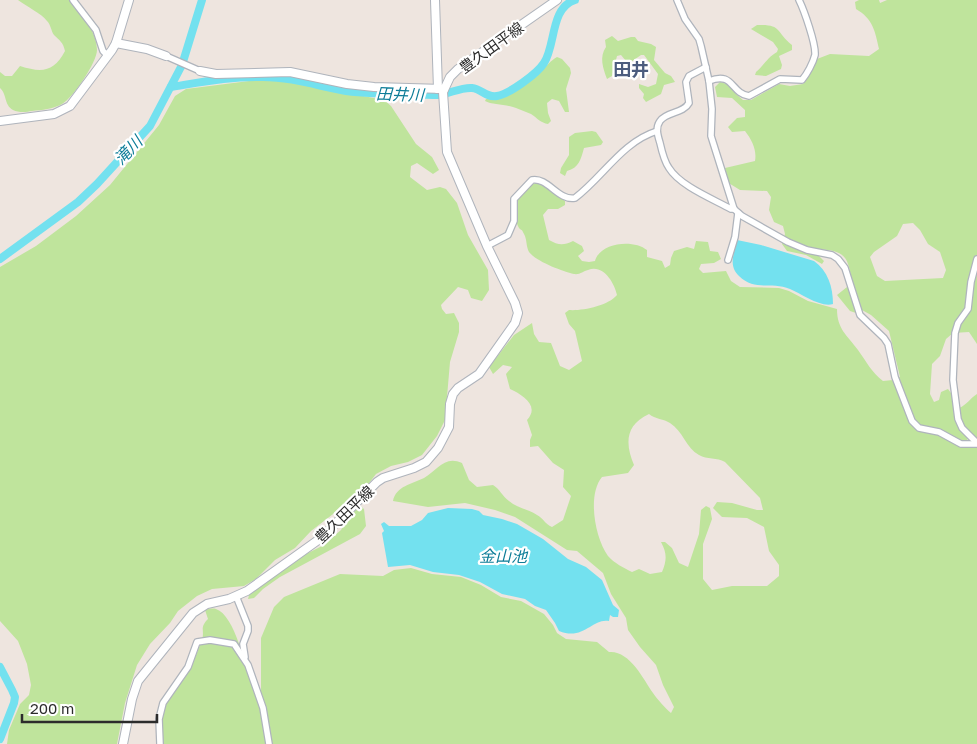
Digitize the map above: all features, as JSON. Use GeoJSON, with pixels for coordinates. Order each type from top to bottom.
{"type":"FeatureCollection","features":[{"type":"Feature","properties":{"kind":"main road"},"geometry":{"type":"LineString","coordinates":[[0,121],[54,114],[70,106],[116,43],[129,0]]}},
{"type":"Feature","properties":{"kind":"main road"},"geometry":{"type":"LineString","coordinates":[[200,71],[216,74],[290,72],[368,87],[442,92],[435,0]]}},
{"type":"Feature","properties":{"kind":"main road","name":"豊久田平線"},"geometry":{"type":"LineString","coordinates":[[123,744],[135,688],[193,613],[207,604],[236,596],[321,538],[383,478],[426,462],[438,448],[449,427],[450,404],[453,394],[458,388],[479,374],[516,323],[520,309],[487,246],[447,152],[442,92],[450,77],[458,69],[557,0]]}},
{"type":"Feature","properties":{"kind":"main road"},"geometry":{"type":"LineString","coordinates":[[116,43],[147,49],[166,56]]}},
{"type":"Feature","properties":{"kind":"street"},"geometry":{"type":"LineString","coordinates":[[73,0],[96,30],[103,51],[108,56]]}},
{"type":"Feature","properties":{"kind":"street"},"geometry":{"type":"LineString","coordinates":[[677,0],[685,19],[698,39],[706,67],[712,109],[711,136],[736,211],[735,237],[728,260]]}},
{"type":"Feature","properties":{"kind":"street"},"geometry":{"type":"LineString","coordinates":[[709,80],[727,79],[739,93],[749,96],[780,79],[802,80],[813,60],[814,48],[805,13],[799,0]]}},
{"type":"Feature","properties":{"kind":"street"},"geometry":{"type":"LineString","coordinates":[[166,56],[200,71]]}},
{"type":"Feature","properties":{"kind":"street"},"geometry":{"type":"LineString","coordinates":[[706,67],[689,76],[686,82],[689,98],[687,106],[661,119],[657,127],[663,154],[670,170],[699,191],[788,242],[807,250],[832,255],[838,259],[845,268],[860,314],[888,344],[895,377],[912,421],[919,428],[939,432],[961,444],[977,444]]}},
{"type":"Feature","properties":{"kind":"street"},"geometry":{"type":"LineString","coordinates":[[487,246],[508,235],[514,221],[514,199],[532,180],[538,180],[566,199],[574,198],[618,156],[642,137],[657,131]]}},
{"type":"Feature","properties":{"kind":"street"},"geometry":{"type":"LineString","coordinates":[[977,259],[971,282],[968,309],[958,324],[955,333],[953,380],[958,419],[962,428],[977,444]]}},
{"type":"Feature","properties":{"kind":"street"},"geometry":{"type":"LineString","coordinates":[[236,596],[248,626],[243,644],[245,659],[262,708],[269,744]]}},
{"type":"Feature","properties":{"kind":"street"},"geometry":{"type":"LineString","coordinates":[[160,744],[159,719],[163,704],[188,667],[197,642],[210,640],[234,644],[245,659]]}},
{"type":"Feature","properties":{"kind":"green space"},"geometry":{"type":"Polygon","coordinates":[[[18,0],[69,0],[87,23],[94,36],[97,50],[89,71],[72,95],[62,104],[55,107],[28,112],[15,111],[8,105],[0,88],[0,72],[5,76],[12,76],[20,66],[35,70],[47,69],[52,67],[61,58],[65,51],[44,18],[18,0]]]}},
{"type":"Feature","properties":{"kind":"green space"},"geometry":{"type":"Polygon","coordinates":[[[859,0],[879,0],[880,3],[887,0],[977,0],[977,344],[969,332],[953,333],[946,339],[940,356],[932,364],[930,394],[934,402],[939,400],[941,392],[948,389],[954,406],[959,408],[977,394],[977,438],[968,437],[966,446],[977,448],[977,744],[162,744],[165,705],[171,692],[196,655],[203,637],[203,627],[208,619],[205,610],[216,609],[223,613],[229,621],[239,644],[253,687],[261,692],[261,638],[274,607],[284,597],[340,574],[383,576],[394,570],[411,568],[432,574],[461,577],[481,585],[501,597],[521,601],[544,614],[557,633],[566,639],[597,642],[609,652],[623,655],[635,666],[655,696],[671,713],[674,707],[656,665],[628,630],[626,618],[611,594],[603,573],[577,551],[567,550],[515,517],[495,510],[465,503],[428,507],[393,501],[397,492],[401,489],[429,475],[445,462],[456,461],[462,463],[469,480],[477,487],[493,485],[512,503],[537,515],[552,527],[563,520],[571,496],[563,487],[564,470],[553,463],[538,446],[530,447],[532,435],[527,420],[532,410],[525,398],[510,389],[506,374],[512,367],[503,365],[493,374],[489,367],[514,335],[532,323],[534,334],[539,342],[551,343],[560,366],[569,370],[582,361],[575,331],[569,324],[565,313],[569,310],[588,309],[601,305],[617,295],[607,275],[603,272],[593,269],[574,274],[544,263],[529,252],[525,236],[517,223],[516,205],[523,191],[536,183],[546,187],[565,201],[565,205],[558,209],[548,209],[543,215],[549,240],[561,244],[573,241],[582,246],[584,251],[578,256],[582,261],[595,261],[603,250],[610,246],[634,244],[647,250],[647,257],[662,261],[665,268],[670,265],[674,251],[687,247],[694,249],[696,241],[708,242],[710,251],[718,252],[721,259],[714,263],[701,264],[699,269],[703,273],[726,271],[731,281],[740,287],[779,288],[808,301],[837,309],[837,316],[843,331],[869,367],[883,381],[900,377],[889,331],[871,315],[862,310],[856,313],[850,311],[837,295],[852,283],[849,267],[844,257],[835,252],[819,249],[819,256],[824,261],[822,264],[806,255],[787,251],[782,244],[785,234],[783,226],[774,222],[769,210],[771,197],[767,191],[740,190],[727,182],[725,168],[755,161],[755,149],[745,131],[732,132],[728,127],[737,118],[745,117],[745,110],[732,98],[717,97],[715,87],[720,82],[730,85],[743,100],[751,100],[779,84],[790,86],[803,84],[817,59],[830,54],[869,56],[879,49],[876,37],[870,21],[856,9],[855,2],[859,0]],[[913,223],[903,224],[897,236],[870,257],[877,276],[885,281],[943,278],[946,270],[940,252],[928,244],[920,230],[913,223]],[[649,414],[641,418],[631,429],[628,443],[634,465],[628,473],[602,477],[597,485],[594,516],[599,539],[608,556],[632,572],[639,569],[650,574],[662,572],[666,557],[661,542],[665,542],[672,548],[679,563],[688,567],[699,534],[701,510],[706,506],[710,508],[712,519],[703,544],[703,579],[712,590],[732,586],[767,586],[779,576],[779,565],[769,551],[764,527],[747,518],[722,517],[713,508],[717,502],[732,503],[763,510],[760,498],[725,462],[699,455],[674,426],[649,414]]]}},
{"type":"Feature","properties":{"kind":"green space"},"geometry":{"type":"Polygon","coordinates":[[[757,25],[775,27],[792,45],[792,50],[779,56],[782,65],[781,69],[766,76],[755,75],[778,49],[773,42],[751,29],[757,25]]]}},
{"type":"Feature","properties":{"kind":"green space"},"geometry":{"type":"Polygon","coordinates":[[[612,36],[618,41],[635,37],[638,41],[656,47],[654,60],[675,82],[664,85],[661,94],[646,102],[639,84],[648,87],[656,84],[658,74],[644,55],[631,62],[626,61],[621,55],[617,56],[612,76],[607,79],[602,59],[606,47],[605,40],[612,36]]]}},
{"type":"Feature","properties":{"kind":"green space"},"geometry":{"type":"Polygon","coordinates":[[[557,57],[562,59],[570,68],[571,73],[566,89],[569,112],[565,112],[559,101],[552,99],[547,103],[551,121],[548,124],[516,108],[485,101],[486,99],[502,97],[516,90],[557,57]]]}},
{"type":"Feature","properties":{"kind":"green space"},"geometry":{"type":"Polygon","coordinates":[[[249,81],[285,81],[384,100],[391,106],[416,144],[432,157],[439,170],[433,174],[417,163],[411,166],[410,177],[427,190],[440,187],[446,189],[457,203],[468,235],[488,270],[489,290],[482,301],[471,298],[468,290],[458,287],[441,305],[446,314],[454,313],[459,323],[459,332],[450,362],[445,420],[437,436],[422,455],[408,462],[391,466],[376,474],[363,491],[311,531],[295,548],[275,560],[256,579],[244,586],[212,589],[197,596],[178,611],[170,623],[150,644],[137,665],[125,703],[117,744],[7,744],[9,730],[20,704],[29,695],[31,685],[27,664],[18,641],[0,621],[0,267],[36,246],[76,216],[110,185],[159,125],[175,96],[186,89],[249,81]]]}},
{"type":"Feature","properties":{"kind":"green space"},"geometry":{"type":"Polygon","coordinates":[[[596,132],[603,142],[601,145],[584,148],[577,165],[567,171],[565,176],[560,173],[569,155],[569,137],[575,133],[596,132]]]}},
{"type":"Feature","properties":{"kind":"green space"},"geometry":{"type":"Polygon","coordinates":[[[361,506],[364,509],[366,526],[360,534],[280,577],[254,598],[248,599],[250,592],[302,556],[322,546],[341,530],[351,514],[361,506]]]}},
{"type":"Feature","properties":{"kind":"water"},"geometry":{"type":"Polygon","coordinates":[[[737,240],[814,261],[829,280],[833,304],[828,305],[817,302],[783,287],[757,285],[745,281],[736,272],[733,263],[737,240]]]}},
{"type":"Feature","properties":{"kind":"water","name":"金山池"},"geometry":{"type":"Polygon","coordinates":[[[448,508],[479,511],[483,515],[517,524],[543,539],[568,559],[586,567],[602,580],[613,605],[619,610],[618,617],[610,615],[609,621],[603,621],[575,633],[568,633],[559,631],[546,610],[535,606],[525,599],[502,594],[480,582],[459,575],[433,572],[410,565],[388,567],[382,533],[384,531],[381,524],[384,522],[389,526],[411,526],[422,520],[428,513],[448,508]]]}},
{"type":"Feature","properties":{"kind":"waterway","name":"滝川"},"geometry":{"type":"LineString","coordinates":[[0,259],[78,202],[150,126],[182,65],[202,0]]}},
{"type":"Feature","properties":{"kind":"waterway","name":"田井川"},"geometry":{"type":"LineString","coordinates":[[171,87],[228,78],[274,77],[346,91],[381,94],[438,95],[472,88],[490,96],[497,96],[515,88],[529,78],[544,63],[548,55],[557,19],[567,4],[575,0]]}},
{"type":"Feature","properties":{"kind":"waterway","name":"滝川"},"geometry":{"type":"LineString","coordinates":[[0,667],[15,697],[0,739]]}},
{"type":"Feature","properties":{"kind":"district","name":"田井"},"geometry":{"type":"Point","coordinates":[631,69]}}]}
